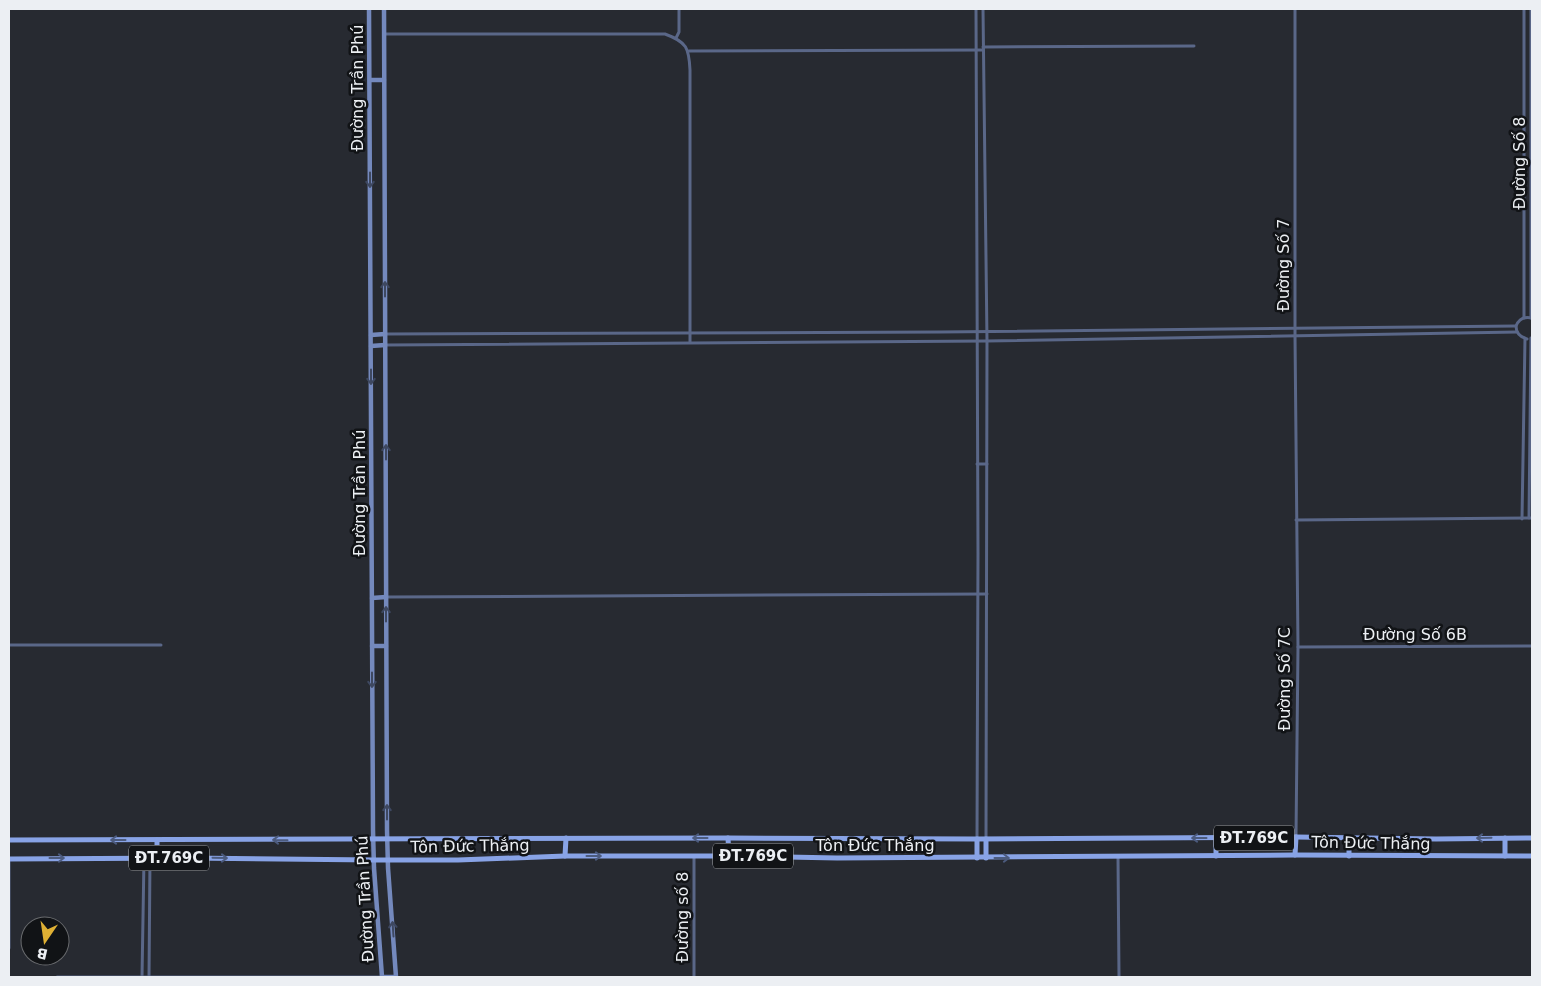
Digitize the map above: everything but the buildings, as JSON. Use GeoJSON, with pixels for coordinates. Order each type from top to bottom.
{"type":"FeatureCollection","features":[{"type":"Feature","properties":{"kind":"main road","name":"Đường Trần Phú"},"geometry":{"type":"LineString","coordinates":[[369,9],[373,839],[382,977]]}},
{"type":"Feature","properties":{"kind":"main road","name":"Đường Trần Phú"},"geometry":{"type":"LineString","coordinates":[[384,9],[388,860],[396,977]]}},
{"type":"Feature","properties":{"kind":"main road"},"geometry":{"type":"LineString","coordinates":[[370,80],[384,80]]}},
{"type":"Feature","properties":{"kind":"main road"},"geometry":{"type":"LineString","coordinates":[[371,335],[385,334]]}},
{"type":"Feature","properties":{"kind":"main road"},"geometry":{"type":"LineString","coordinates":[[371,346],[385,345]]}},
{"type":"Feature","properties":{"kind":"main road"},"geometry":{"type":"LineString","coordinates":[[372,598],[386,597]]}},
{"type":"Feature","properties":{"kind":"main road"},"geometry":{"type":"LineString","coordinates":[[372,646],[386,646]]}},
{"type":"Feature","properties":{"kind":"main road"},"geometry":{"type":"LineString","coordinates":[[1295,855],[1296,837]]}},
{"type":"Feature","properties":{"kind":"main road"},"geometry":{"type":"LineString","coordinates":[[565,856],[566,838]]}},
{"type":"Feature","properties":{"kind":"main road"},"geometry":{"type":"LineString","coordinates":[[728,838],[729,856]]}},
{"type":"Feature","properties":{"kind":"main road"},"geometry":{"type":"LineString","coordinates":[[1216,838],[1216,856]]}},
{"type":"Feature","properties":{"kind":"main road"},"geometry":{"type":"LineString","coordinates":[[1349,838],[1349,856]]}},
{"type":"Feature","properties":{"kind":"main road"},"geometry":{"type":"LineString","coordinates":[[1505,838],[1505,856]]}},
{"type":"Feature","properties":{"kind":"main road","name":"Tôn Đức Thắng"},"geometry":{"type":"LineString","coordinates":[[9,840],[1532,838]]}},
{"type":"Feature","properties":{"kind":"main road"},"geometry":{"type":"LineString","coordinates":[[976,858],[977,839]]}},
{"type":"Feature","properties":{"kind":"main road"},"geometry":{"type":"LineString","coordinates":[[986,839],[986,858]]}},
{"type":"Feature","properties":{"kind":"main road"},"geometry":{"type":"LineString","coordinates":[[157,840],[157,858]]}},
{"type":"Feature","properties":{"kind":"main road","name":"Tôn Đức Thắng"},"geometry":{"type":"LineString","coordinates":[[9,859],[458,860],[565,856],[986,858],[1295,855],[1532,856]]}},
{"type":"Feature","properties":{"kind":"main road"},"geometry":{"type":"LineString","coordinates":[[382,977],[396,977]]}},
{"type":"Feature","properties":{"kind":"street"},"geometry":{"type":"LineString","coordinates":[[676,38],[679,32],[679,9]]}},
{"type":"Feature","properties":{"kind":"street"},"geometry":{"type":"LineString","coordinates":[[976,9],[977,839]]}},
{"type":"Feature","properties":{"kind":"street"},"geometry":{"type":"LineString","coordinates":[[983,9],[987,332],[986,839]]}},
{"type":"Feature","properties":{"kind":"street","name":"Đường Số 7"},"geometry":{"type":"LineString","coordinates":[[1296,9],[1296,520]]}},
{"type":"Feature","properties":{"kind":"street","name":"Đường Số 8"},"geometry":{"type":"LineString","coordinates":[[1524,9],[1524,318]]}},
{"type":"Feature","properties":{"kind":"street","name":"Đường Số 8"},"geometry":{"type":"LineString","coordinates":[[1530,9],[1532,149],[1531,318]]}},
{"type":"Feature","properties":{"kind":"street"},"geometry":{"type":"LineString","coordinates":[[384,34],[665,34],[676,38],[682,43],[689,51],[690,70],[690,342]]}},
{"type":"Feature","properties":{"kind":"street"},"geometry":{"type":"LineString","coordinates":[[689,51],[977,50],[1194,46]]}},
{"type":"Feature","properties":{"kind":"street"},"geometry":{"type":"LineString","coordinates":[[1524,149],[1532,149]]}},
{"type":"Feature","properties":{"kind":"street"},"geometry":{"type":"LineString","coordinates":[[1296,520],[1531,518],[1531,338],[1520,336],[1516,326],[1520,319],[1531,318]]}},
{"type":"Feature","properties":{"kind":"street"},"geometry":{"type":"LineString","coordinates":[[385,334],[987,332],[1516,326]]}},
{"type":"Feature","properties":{"kind":"street"},"geometry":{"type":"LineString","coordinates":[[830,332],[830,341]]}},
{"type":"Feature","properties":{"kind":"street"},"geometry":{"type":"LineString","coordinates":[[385,345],[987,341],[1517,332]]}},
{"type":"Feature","properties":{"kind":"street"},"geometry":{"type":"LineString","coordinates":[[1522,519],[1526,338]]}},
{"type":"Feature","properties":{"kind":"street"},"geometry":{"type":"LineString","coordinates":[[977,464],[987,464]]}},
{"type":"Feature","properties":{"kind":"street","name":"Đường Số 7C"},"geometry":{"type":"LineString","coordinates":[[1296,520],[1298,647],[1296,837]]}},
{"type":"Feature","properties":{"kind":"street"},"geometry":{"type":"LineString","coordinates":[[386,597],[987,594]]}},
{"type":"Feature","properties":{"kind":"street"},"geometry":{"type":"LineString","coordinates":[[9,645],[161,645]]}},
{"type":"Feature","properties":{"kind":"street","name":"Đường Số 6B"},"geometry":{"type":"LineString","coordinates":[[1298,647],[1532,646]]}},
{"type":"Feature","properties":{"kind":"street"},"geometry":{"type":"LineString","coordinates":[[977,704],[986,705]]}},
{"type":"Feature","properties":{"kind":"street","name":"Đường số 8"},"geometry":{"type":"LineString","coordinates":[[694,856],[694,977]]}},
{"type":"Feature","properties":{"kind":"street"},"geometry":{"type":"LineString","coordinates":[[1118,857],[1119,977]]}},
{"type":"Feature","properties":{"kind":"street"},"geometry":{"type":"LineString","coordinates":[[142,977],[147,858]]}},
{"type":"Feature","properties":{"kind":"street"},"geometry":{"type":"LineString","coordinates":[[147,858],[149,977]]}},
{"type":"Feature","properties":{"kind":"street"},"geometry":{"type":"LineString","coordinates":[[9,859],[9,948]]}},
{"type":"Feature","properties":{"kind":"street"},"geometry":{"type":"LineString","coordinates":[[57,977],[382,977]]}}]}
